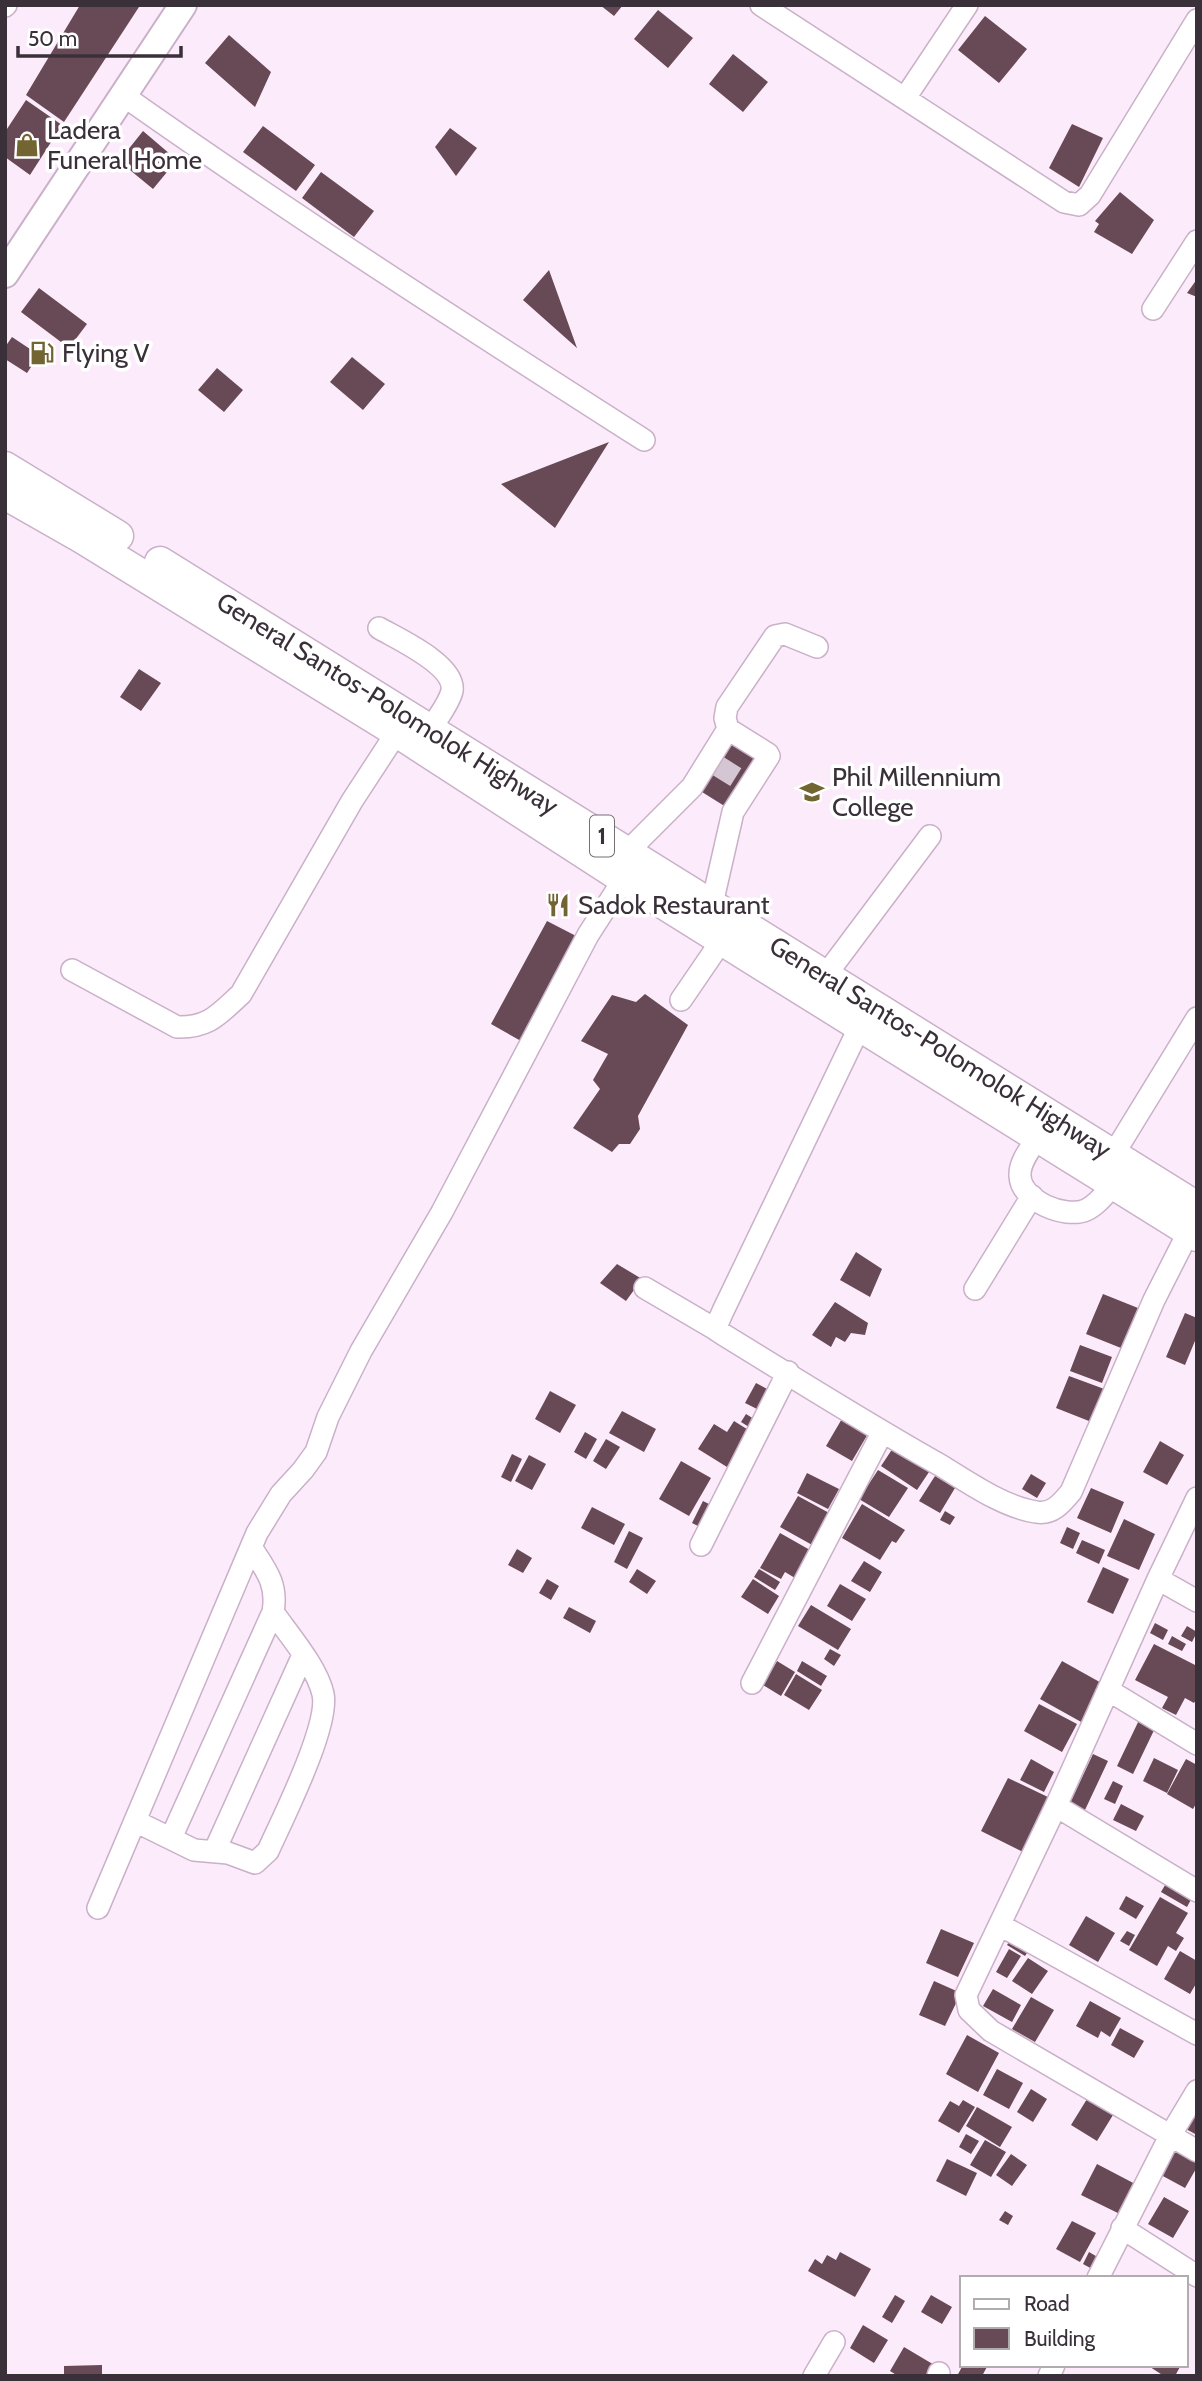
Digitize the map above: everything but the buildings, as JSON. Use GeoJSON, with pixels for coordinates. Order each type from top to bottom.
{"type":"FeatureCollection","features":[{"type":"Feature","properties":{"kind":"highway","name":"General Santos-Polomolok Highway"},"geometry":{"type":"LineString","coordinates":[[5,467],[430,730],[625,866],[712,904],[1113,1155],[1194,1225]]}},
{"type":"Feature","properties":{"kind":"highway","name":"1"},"geometry":{"type":"LineString","coordinates":[[5,494],[82,538],[397,733],[625,866],[722,940],[1114,1184],[1194,1225]]}},
{"type":"Feature","properties":{"kind":"main road"},"geometry":{"type":"LineString","coordinates":[[5,274],[183,5]]}},
{"type":"Feature","properties":{"kind":"street"},"geometry":{"type":"LineString","coordinates":[[761,5],[1064,202],[1079,205],[1090,195],[1197,20]]}},
{"type":"Feature","properties":{"kind":"street"},"geometry":{"type":"LineString","coordinates":[[905,98],[967,5]]}},
{"type":"Feature","properties":{"kind":"street"},"geometry":{"type":"LineString","coordinates":[[124,96],[220,164],[386,274],[644,440]]}},
{"type":"Feature","properties":{"kind":"street"},"geometry":{"type":"LineString","coordinates":[[1153,309],[1197,241]]}},
{"type":"Feature","properties":{"kind":"street"},"geometry":{"type":"LineString","coordinates":[[379,628],[439,664],[451,679],[452,689],[448,700],[430,730]]}},
{"type":"Feature","properties":{"kind":"street"},"geometry":{"type":"LineString","coordinates":[[712,904],[733,812],[746,784],[768,759],[768,754],[729,729],[725,718],[727,707],[775,636],[785,634],[817,647]]}},
{"type":"Feature","properties":{"kind":"street"},"geometry":{"type":"LineString","coordinates":[[98,1909],[251,1547],[281,1494],[316,1452],[328,1417],[361,1351],[442,1212],[625,866],[713,764],[729,729]]}},
{"type":"Feature","properties":{"kind":"street"},"geometry":{"type":"LineString","coordinates":[[72,970],[177,1027],[195,1027],[217,1016],[241,994],[352,801],[397,733]]}},
{"type":"Feature","properties":{"kind":"street"},"geometry":{"type":"LineString","coordinates":[[825,976],[930,836]]}},
{"type":"Feature","properties":{"kind":"street"},"geometry":{"type":"LineString","coordinates":[[681,1000],[722,940]]}},
{"type":"Feature","properties":{"kind":"street"},"geometry":{"type":"LineString","coordinates":[[1113,1155],[1197,1018]]}},
{"type":"Feature","properties":{"kind":"street"},"geometry":{"type":"LineString","coordinates":[[715,1329],[860,1026]]}},
{"type":"Feature","properties":{"kind":"street"},"geometry":{"type":"LineString","coordinates":[[1038,1137],[1021,1165],[1019,1174],[1021,1183],[1032,1196],[1058,1212],[1077,1213],[1097,1202],[1114,1184]]}},
{"type":"Feature","properties":{"kind":"street"},"geometry":{"type":"LineString","coordinates":[[975,1289],[1032,1196]]}},
{"type":"Feature","properties":{"kind":"street"},"geometry":{"type":"LineString","coordinates":[[645,1288],[788,1372],[882,1433],[996,1498],[1035,1512],[1053,1510],[1070,1492],[1154,1300],[1194,1225]]}},
{"type":"Feature","properties":{"kind":"street"},"geometry":{"type":"LineString","coordinates":[[701,1545],[788,1372]]}},
{"type":"Feature","properties":{"kind":"street"},"geometry":{"type":"LineString","coordinates":[[752,1683],[882,1433]]}},
{"type":"Feature","properties":{"kind":"street"},"geometry":{"type":"LineString","coordinates":[[1197,1498],[1158,1578],[1056,1806],[965,1995],[969,2010],[977,2020],[1007,2041],[1197,2151]]}},
{"type":"Feature","properties":{"kind":"street"},"geometry":{"type":"LineString","coordinates":[[170,1838],[273,1612],[276,1595],[251,1547]]}},
{"type":"Feature","properties":{"kind":"street"},"geometry":{"type":"LineString","coordinates":[[1158,1578],[1197,1601]]}},
{"type":"Feature","properties":{"kind":"street"},"geometry":{"type":"LineString","coordinates":[[137,1822],[194,1850],[215,1850],[255,1863],[268,1851],[315,1740],[323,1712],[323,1695],[316,1676],[273,1612]]}},
{"type":"Feature","properties":{"kind":"street"},"geometry":{"type":"LineString","coordinates":[[215,1850],[303,1655]]}},
{"type":"Feature","properties":{"kind":"street"},"geometry":{"type":"LineString","coordinates":[[1108,1690],[1197,1744]]}},
{"type":"Feature","properties":{"kind":"street"},"geometry":{"type":"LineString","coordinates":[[1056,1806],[1197,1891]]}},
{"type":"Feature","properties":{"kind":"street"},"geometry":{"type":"LineString","coordinates":[[1000,1925],[1197,2034]]}},
{"type":"Feature","properties":{"kind":"street"},"geometry":{"type":"LineString","coordinates":[[1099,2276],[1170,2136],[1197,2091]]}},
{"type":"Feature","properties":{"kind":"street"},"geometry":{"type":"LineString","coordinates":[[1122,2228],[1197,2276]]}},
{"type":"Feature","properties":{"kind":"street"},"geometry":{"type":"LineString","coordinates":[[814,2376],[834,2342]]}},
{"type":"Feature","properties":{"kind":"tunnel"},"geometry":{"type":"LineString","coordinates":[[718,766],[742,781]]}},
{"type":"Feature","properties":{"kind":"place","name":"Ladera Funeral Home"},"geometry":{"type":"Point","coordinates":[27,145]}},
{"type":"Feature","properties":{"kind":"place","name":"Flying V"},"geometry":{"type":"Point","coordinates":[42,353]}},
{"type":"Feature","properties":{"kind":"place","name":"Phil Millennium College"},"geometry":{"type":"Point","coordinates":[812,792]}},
{"type":"Feature","properties":{"kind":"place","name":"Sadok Restaurant"},"geometry":{"type":"Point","coordinates":[558,905]}}]}
